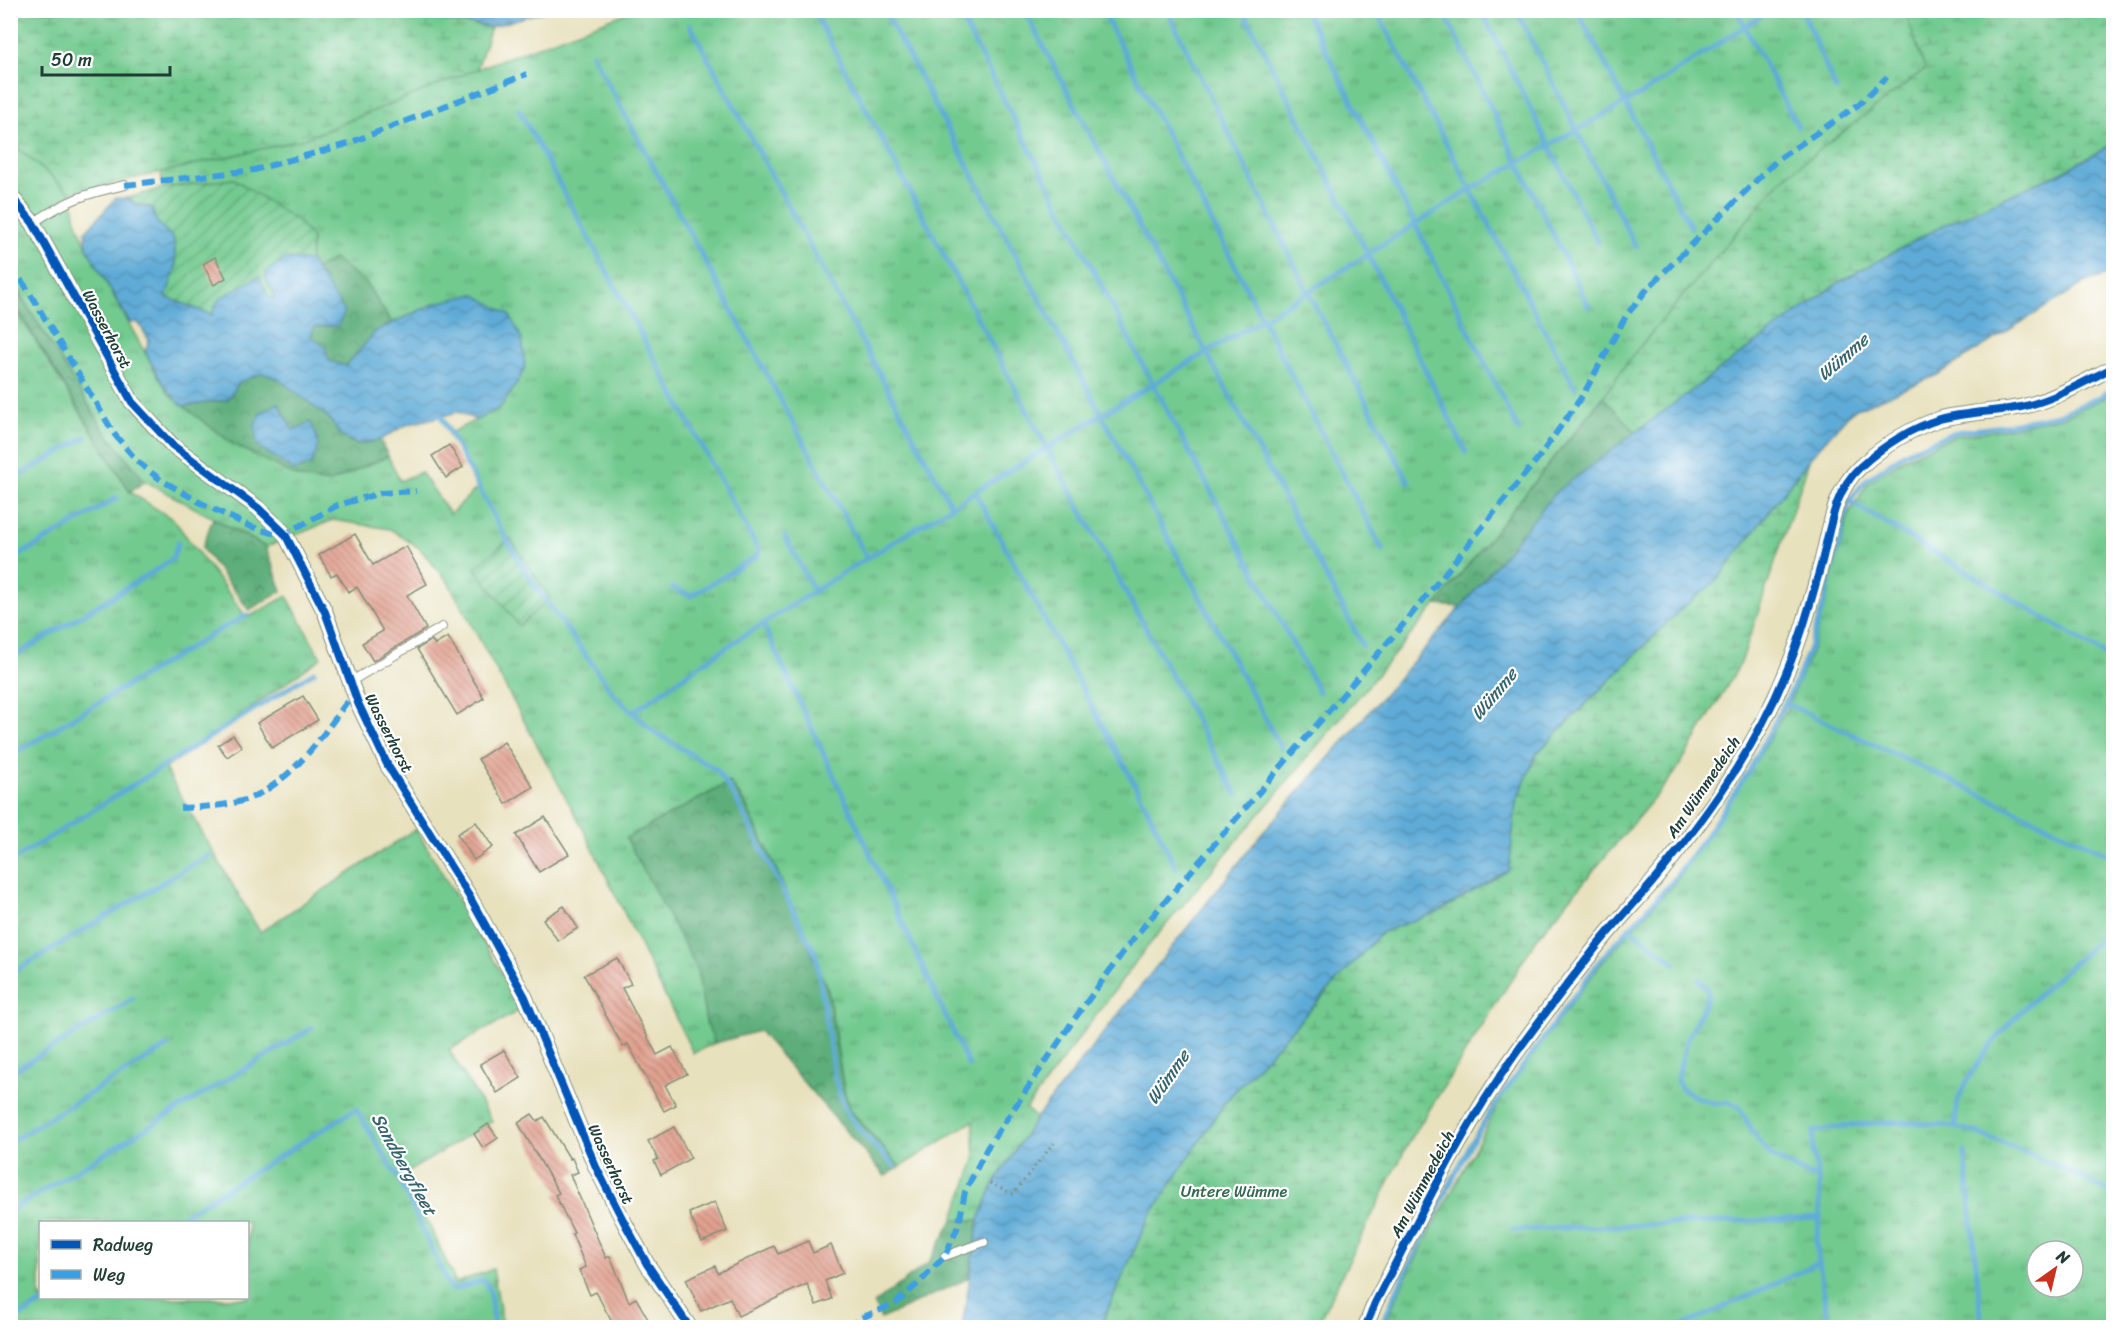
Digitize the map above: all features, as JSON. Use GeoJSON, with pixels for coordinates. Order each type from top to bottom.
{"type":"FeatureCollection","features":[{"type":"Feature","properties":{"kind":"street","name":"Wasserhorst"},"geometry":{"type":"LineString","coordinates":[[10,195],[33,223],[132,402],[172,446],[258,508],[285,534],[325,612],[358,704],[388,766],[469,896],[525,997],[596,1167],[647,1264],[690,1328]]}},
{"type":"Feature","properties":{"kind":"street","name":"Am Wümmedeich"},"geometry":{"type":"LineString","coordinates":[[1365,1328],[1375,1303],[1480,1105],[1598,944],[1700,822],[1738,765],[1766,717],[1786,673],[1805,621],[1837,502],[1846,482],[1861,466],[1889,445],[1920,427],[1940,419],[2023,406],[2058,396],[2114,367]]}},
{"type":"Feature","properties":{"kind":"lane"},"geometry":{"type":"LineString","coordinates":[[33,223],[62,203],[88,193],[125,185]]}},
{"type":"Feature","properties":{"kind":"lane"},"geometry":{"type":"LineString","coordinates":[[350,682],[442,627]]}},
{"type":"Feature","properties":{"kind":"lane"},"geometry":{"type":"LineString","coordinates":[[945,1256],[984,1242]]}},
{"type":"Feature","properties":{"kind":"path"},"geometry":{"type":"LineString","coordinates":[[990,1182],[1013,1194],[1054,1143]]}},
{"type":"Feature","properties":{"kind":"green space"},"geometry":{"type":"Polygon","coordinates":[[[375,10],[491,27],[477,69],[304,139],[71,193],[11,142],[11,11],[375,10]]]}},
{"type":"Feature","properties":{"kind":"green space"},"geometry":{"type":"Polygon","coordinates":[[[1905,10],[1925,69],[1782,179],[1632,356],[1603,397],[1436,605],[1144,951],[1026,1109],[1036,1118],[993,1185],[979,1220],[953,1220],[975,1160],[973,1121],[900,1167],[851,1111],[844,1091],[828,991],[773,862],[745,804],[730,782],[627,838],[697,968],[706,1022],[715,1043],[693,1053],[583,829],[447,580],[418,547],[390,529],[333,520],[266,547],[145,481],[104,430],[11,280],[10,142],[71,193],[76,220],[88,250],[169,394],[233,444],[298,477],[328,483],[388,456],[400,481],[421,472],[450,514],[479,486],[448,434],[500,408],[436,303],[392,323],[366,283],[334,259],[316,269],[310,261],[312,239],[233,179],[163,188],[161,172],[304,139],[477,69],[631,11],[1905,10]]]}},
{"type":"Feature","properties":{"kind":"green space"},"geometry":{"type":"Polygon","coordinates":[[[1905,11],[2113,11],[2113,144],[2060,173],[1944,225],[1841,281],[1636,432],[1603,397],[1632,356],[1782,179],[1925,69],[1905,11]]]}},
{"type":"Feature","properties":{"kind":"green space"},"geometry":{"type":"Polygon","coordinates":[[[234,179],[299,222],[312,239],[310,261],[286,259],[266,279],[275,296],[272,299],[259,277],[217,302],[213,315],[165,297],[176,267],[174,239],[155,221],[152,208],[137,205],[128,198],[163,188],[234,179]]]}},
{"type":"Feature","properties":{"kind":"green space"},"geometry":{"type":"Polygon","coordinates":[[[334,259],[366,283],[392,323],[376,331],[346,366],[329,361],[311,336],[325,281],[316,269],[334,259]]]}},
{"type":"Feature","properties":{"kind":"green space"},"geometry":{"type":"Polygon","coordinates":[[[11,280],[104,430],[145,481],[130,492],[11,299],[11,280]]]}},
{"type":"Feature","properties":{"kind":"green space"},"geometry":{"type":"Polygon","coordinates":[[[10,300],[130,492],[174,520],[247,618],[287,596],[321,658],[165,769],[260,932],[416,829],[507,982],[520,1010],[449,1050],[492,1121],[403,1175],[456,1283],[493,1269],[503,1327],[11,1327],[10,300]]]}},
{"type":"Feature","properties":{"kind":"green space"},"geometry":{"type":"Polygon","coordinates":[[[262,373],[280,381],[314,405],[348,440],[359,444],[380,440],[388,456],[328,483],[298,477],[233,444],[183,406],[227,400],[240,382],[262,373]],[[278,403],[260,413],[293,430],[278,403]]]}},
{"type":"Feature","properties":{"kind":"green space"},"geometry":{"type":"Polygon","coordinates":[[[2113,394],[2113,1327],[1384,1327],[1401,1287],[1505,1092],[1604,960],[1674,884],[1751,770],[1786,710],[1811,653],[1850,511],[1868,483],[1905,458],[1954,436],[2063,417],[2113,394]]]}},
{"type":"Feature","properties":{"kind":"green space"},"geometry":{"type":"Polygon","coordinates":[[[1603,397],[1636,432],[1556,492],[1461,607],[1436,605],[1603,397]]]}},
{"type":"Feature","properties":{"kind":"green space","name":"Untere Wümme"},"geometry":{"type":"Polygon","coordinates":[[[1810,458],[1741,663],[1675,773],[1538,937],[1409,1142],[1316,1327],[1100,1328],[1148,1219],[1226,1101],[1382,932],[1440,911],[1508,870],[1516,802],[1537,753],[1681,609],[1717,580],[1810,458]]]}},
{"type":"Feature","properties":{"kind":"green space"},"geometry":{"type":"Polygon","coordinates":[[[213,518],[266,547],[282,591],[249,610],[202,548],[213,518]]]}},
{"type":"Feature","properties":{"kind":"green space"},"geometry":{"type":"Polygon","coordinates":[[[510,538],[550,598],[519,626],[475,568],[510,538]]]}},
{"type":"Feature","properties":{"kind":"green space"},"geometry":{"type":"Polygon","coordinates":[[[730,782],[745,804],[773,862],[828,991],[844,1091],[851,1111],[900,1167],[885,1176],[759,1031],[715,1043],[706,1022],[697,968],[626,838],[730,782]]]}},
{"type":"Feature","properties":{"kind":"green space"},"geometry":{"type":"Polygon","coordinates":[[[953,1220],[979,1220],[969,1278],[881,1319],[874,1304],[929,1262],[953,1220]]]}},
{"type":"Feature","properties":{"kind":"water"},"geometry":{"type":"Polygon","coordinates":[[[546,10],[491,27],[375,11],[546,10]]]}},
{"type":"Feature","properties":{"kind":"water","name":"Wümme"},"geometry":{"type":"Polygon","coordinates":[[[2113,144],[2113,273],[2086,282],[1937,375],[1852,411],[1810,458],[1717,580],[1681,609],[1537,753],[1516,802],[1509,870],[1440,911],[1382,932],[1226,1101],[1148,1219],[1100,1327],[962,1328],[979,1220],[993,1185],[1036,1118],[1260,836],[1461,607],[1556,492],[1841,281],[1944,225],[2060,173],[2113,144]]]}},
{"type":"Feature","properties":{"kind":"water"},"geometry":{"type":"Polygon","coordinates":[[[116,198],[128,198],[137,205],[152,208],[156,221],[174,239],[176,267],[166,297],[212,315],[217,302],[224,296],[259,276],[267,294],[272,299],[275,296],[266,279],[267,271],[286,259],[310,261],[345,312],[338,326],[314,327],[311,336],[325,347],[329,361],[346,366],[376,331],[436,303],[474,294],[509,314],[522,339],[525,367],[500,408],[476,420],[458,412],[406,425],[380,440],[357,444],[341,436],[330,419],[277,378],[262,373],[240,382],[227,400],[183,406],[161,381],[145,351],[149,340],[138,322],[130,323],[88,250],[85,232],[116,198]]]}},
{"type":"Feature","properties":{"kind":"water"},"geometry":{"type":"Polygon","coordinates":[[[278,403],[293,430],[311,422],[318,444],[311,465],[294,471],[257,445],[255,425],[260,413],[278,403]]]}},
{"type":"Feature","properties":{"kind":"building"},"geometry":{"type":"Polygon","coordinates":[[[215,257],[226,278],[214,285],[203,264],[215,257]]]}},
{"type":"Feature","properties":{"kind":"building"},"geometry":{"type":"Polygon","coordinates":[[[449,445],[463,467],[446,478],[432,456],[449,445]]]}},
{"type":"Feature","properties":{"kind":"building"},"geometry":{"type":"Polygon","coordinates":[[[355,534],[373,565],[406,546],[427,584],[407,595],[426,629],[373,661],[362,643],[383,631],[357,587],[348,592],[337,573],[331,576],[319,555],[355,534]]]}},
{"type":"Feature","properties":{"kind":"building"},"geometry":{"type":"Polygon","coordinates":[[[448,637],[484,698],[457,715],[417,649],[432,640],[435,645],[448,637]]]}},
{"type":"Feature","properties":{"kind":"building"},"geometry":{"type":"Polygon","coordinates":[[[303,696],[318,720],[272,748],[257,723],[303,696]]]}},
{"type":"Feature","properties":{"kind":"building"},"geometry":{"type":"Polygon","coordinates":[[[233,735],[242,747],[227,757],[218,745],[233,735]]]}},
{"type":"Feature","properties":{"kind":"building"},"geometry":{"type":"Polygon","coordinates":[[[504,742],[533,787],[506,804],[478,759],[504,742]]]}},
{"type":"Feature","properties":{"kind":"building"},"geometry":{"type":"Polygon","coordinates":[[[545,817],[569,854],[539,872],[516,835],[545,817]]]}},
{"type":"Feature","properties":{"kind":"building"},"geometry":{"type":"Polygon","coordinates":[[[476,822],[493,847],[474,860],[457,834],[476,822]]]}},
{"type":"Feature","properties":{"kind":"building"},"geometry":{"type":"Polygon","coordinates":[[[564,906],[578,928],[558,941],[543,919],[564,906]]]}},
{"type":"Feature","properties":{"kind":"building"},"geometry":{"type":"Polygon","coordinates":[[[617,958],[631,984],[622,988],[657,1055],[672,1047],[687,1074],[665,1085],[676,1105],[664,1111],[628,1044],[623,1047],[584,975],[617,958]]]}},
{"type":"Feature","properties":{"kind":"building"},"geometry":{"type":"Polygon","coordinates":[[[504,1050],[521,1078],[497,1093],[480,1064],[504,1050]]]}},
{"type":"Feature","properties":{"kind":"building"},"geometry":{"type":"Polygon","coordinates":[[[532,1114],[537,1121],[544,1117],[570,1159],[572,1158],[578,1172],[570,1175],[606,1258],[610,1256],[629,1302],[636,1298],[650,1323],[642,1328],[615,1328],[596,1292],[590,1295],[579,1270],[586,1267],[572,1234],[574,1233],[555,1195],[559,1193],[518,1123],[532,1114]]]}},
{"type":"Feature","properties":{"kind":"building"},"geometry":{"type":"Polygon","coordinates":[[[488,1124],[498,1138],[483,1148],[474,1134],[488,1124]]]}},
{"type":"Feature","properties":{"kind":"building"},"geometry":{"type":"Polygon","coordinates":[[[674,1127],[691,1158],[661,1175],[654,1161],[658,1159],[648,1141],[674,1127]]]}},
{"type":"Feature","properties":{"kind":"building"},"geometry":{"type":"Polygon","coordinates":[[[715,1202],[727,1231],[702,1242],[689,1213],[715,1202]]]}},
{"type":"Feature","properties":{"kind":"building"},"geometry":{"type":"Polygon","coordinates":[[[808,1241],[813,1253],[831,1245],[843,1273],[825,1281],[832,1299],[816,1305],[807,1284],[738,1316],[730,1298],[701,1311],[686,1279],[715,1266],[718,1273],[774,1246],[778,1254],[808,1241]]]}},
{"type":"Feature","properties":{"kind":"waterway"},"geometry":{"type":"LineString","coordinates":[[813,10],[1047,448],[1237,795]]}},
{"type":"Feature","properties":{"kind":"waterway"},"geometry":{"type":"LineString","coordinates":[[884,10],[1281,748]]}},
{"type":"Feature","properties":{"kind":"waterway"},"geometry":{"type":"LineString","coordinates":[[957,10],[1153,384],[1319,692]]}},
{"type":"Feature","properties":{"kind":"waterway"},"geometry":{"type":"LineString","coordinates":[[1024,10],[1363,646]]}},
{"type":"Feature","properties":{"kind":"waterway"},"geometry":{"type":"LineString","coordinates":[[1102,10],[1383,551]]}},
{"type":"Feature","properties":{"kind":"waterway"},"geometry":{"type":"LineString","coordinates":[[1167,10],[1308,292],[1409,483]]}},
{"type":"Feature","properties":{"kind":"waterway"},"geometry":{"type":"LineString","coordinates":[[1243,10],[1466,452]]}},
{"type":"Feature","properties":{"kind":"waterway"},"geometry":{"type":"LineString","coordinates":[[1305,10],[1519,431]]}},
{"type":"Feature","properties":{"kind":"waterway"},"geometry":{"type":"LineString","coordinates":[[1376,10],[1575,388]]}},
{"type":"Feature","properties":{"kind":"waterway"},"geometry":{"type":"LineString","coordinates":[[1443,10],[1589,307]]}},
{"type":"Feature","properties":{"kind":"waterway"},"geometry":{"type":"LineString","coordinates":[[1481,10],[1598,243]]}},
{"type":"Feature","properties":{"kind":"waterway"},"geometry":{"type":"LineString","coordinates":[[1516,10],[1636,247]]}},
{"type":"Feature","properties":{"kind":"waterway"},"geometry":{"type":"LineString","coordinates":[[1577,10],[1691,228]]}},
{"type":"Feature","properties":{"kind":"waterway"},"geometry":{"type":"LineString","coordinates":[[1736,10],[1798,127]]}},
{"type":"Feature","properties":{"kind":"waterway"},"geometry":{"type":"LineString","coordinates":[[633,712],[728,646],[843,573],[1308,292],[1471,189],[1643,93],[1770,10]]}},
{"type":"Feature","properties":{"kind":"waterway"},"geometry":{"type":"LineString","coordinates":[[1802,10],[1836,90]]}},
{"type":"Feature","properties":{"kind":"waterway"},"geometry":{"type":"LineString","coordinates":[[690,25],[952,507]]}},
{"type":"Feature","properties":{"kind":"waterway"},"geometry":{"type":"LineString","coordinates":[[592,54],[867,558]]}},
{"type":"Feature","properties":{"kind":"waterway"},"geometry":{"type":"LineString","coordinates":[[519,110],[759,551],[757,556],[691,596],[672,588]]}},
{"type":"Feature","properties":{"kind":"waterway"},"geometry":{"type":"LineString","coordinates":[[1380,1328],[1400,1283],[1470,1145],[1496,1103],[1601,959],[1672,882],[1749,771],[1796,682],[1809,650],[1824,603],[1849,501],[1866,480],[1905,453],[1955,432],[2058,415],[2100,397],[2114,388]]}},
{"type":"Feature","properties":{"kind":"waterway"},"geometry":{"type":"LineString","coordinates":[[2105,393],[2114,398]]}},
{"type":"Feature","properties":{"kind":"waterway"},"geometry":{"type":"LineString","coordinates":[[441,416],[500,528],[531,580],[616,697],[654,732],[717,770],[736,799],[816,955],[835,1079],[845,1110],[859,1129],[894,1166]]}},
{"type":"Feature","properties":{"kind":"waterway"},"geometry":{"type":"LineString","coordinates":[[10,481],[86,437]]}},
{"type":"Feature","properties":{"kind":"waterway"},"geometry":{"type":"LineString","coordinates":[[975,492],[1141,796],[1176,868]]}},
{"type":"Feature","properties":{"kind":"waterway"},"geometry":{"type":"LineString","coordinates":[[10,561],[117,498]]}},
{"type":"Feature","properties":{"kind":"waterway"},"geometry":{"type":"LineString","coordinates":[[1849,501],[2114,660]]}},
{"type":"Feature","properties":{"kind":"waterway"},"geometry":{"type":"LineString","coordinates":[[785,537],[814,591]]}},
{"type":"Feature","properties":{"kind":"waterway"},"geometry":{"type":"LineString","coordinates":[[10,659],[161,567],[173,558],[178,543]]}},
{"type":"Feature","properties":{"kind":"waterway"},"geometry":{"type":"LineString","coordinates":[[10,756],[248,615]]}},
{"type":"Feature","properties":{"kind":"waterway"},"geometry":{"type":"LineString","coordinates":[[763,624],[969,1066]]}},
{"type":"Feature","properties":{"kind":"waterway"},"geometry":{"type":"LineString","coordinates":[[10,862],[314,672]]}},
{"type":"Feature","properties":{"kind":"waterway"},"geometry":{"type":"LineString","coordinates":[[1785,703],[2114,857]]}},
{"type":"Feature","properties":{"kind":"waterway"},"geometry":{"type":"LineString","coordinates":[[10,974],[209,855]]}},
{"type":"Feature","properties":{"kind":"waterway"},"geometry":{"type":"LineString","coordinates":[[1955,1127],[1960,1095],[1990,1047],[2028,1004],[2114,927]]}},
{"type":"Feature","properties":{"kind":"waterway"},"geometry":{"type":"LineString","coordinates":[[1629,928],[1675,963]]}},
{"type":"Feature","properties":{"kind":"waterway"},"geometry":{"type":"LineString","coordinates":[[1699,979],[1707,988],[1708,996],[1686,1043],[1677,1080],[1682,1089],[1698,1098],[1718,1104],[1728,1102],[1738,1106],[1759,1142],[1773,1157],[1819,1178]]}},
{"type":"Feature","properties":{"kind":"waterway"},"geometry":{"type":"LineString","coordinates":[[10,1073],[133,999]]}},
{"type":"Feature","properties":{"kind":"waterway"},"geometry":{"type":"LineString","coordinates":[[10,1211],[312,1028]]}},
{"type":"Feature","properties":{"kind":"waterway"},"geometry":{"type":"LineString","coordinates":[[10,1142],[168,1046]]}},
{"type":"Feature","properties":{"kind":"waterway","name":"Sandbergfleet"},"geometry":{"type":"LineString","coordinates":[[175,1221],[356,1109],[401,1183],[450,1288],[456,1289],[484,1280],[490,1291],[494,1328]]}},
{"type":"Feature","properties":{"kind":"waterway"},"geometry":{"type":"LineString","coordinates":[[1829,1328],[1816,1242],[1820,1218],[1819,1181],[1813,1151],[1813,1132],[1883,1123],[1919,1123],[1961,1128],[2050,1163],[2114,1195]]}},
{"type":"Feature","properties":{"kind":"waterway"},"geometry":{"type":"LineString","coordinates":[[1965,1152],[1982,1328]]}},
{"type":"Feature","properties":{"kind":"waterway"},"geometry":{"type":"LineString","coordinates":[[1513,1230],[1820,1218]]}},
{"type":"Feature","properties":{"kind":"waterway"},"geometry":{"type":"LineString","coordinates":[[1678,1328],[1819,1263]]}},
{"type":"Feature","properties":{"kind":"waterway","name":"Sandbergfleet"},"geometry":{"type":"LineString","coordinates":[[10,1322],[49,1299]]}},
{"type":"Feature","properties":{"kind":"marked path"},"geometry":{"type":"LineString","coordinates":[[125,185],[254,170],[344,145],[527,74]]}},
{"type":"Feature","properties":{"kind":"marked path"},"geometry":{"type":"LineString","coordinates":[[847,1328],[859,1319],[896,1303],[945,1256],[959,1224],[965,1192],[987,1148],[1073,1021],[1132,940],[1407,620],[1539,457],[1583,395],[1626,316],[1648,288],[1777,160],[1858,105],[1887,77]]}},
{"type":"Feature","properties":{"kind":"marked path"},"geometry":{"type":"LineString","coordinates":[[10,265],[26,287],[115,435],[139,463],[161,480],[203,504],[249,526],[272,533],[285,534],[338,505],[381,493],[416,491]]}},
{"type":"Feature","properties":{"kind":"marked path"},"geometry":{"type":"LineString","coordinates":[[180,808],[239,802],[272,786],[311,750],[354,692]]}},
{"type":"Feature","properties":{"kind":"cycle path"},"geometry":{"type":"LineString","coordinates":[[10,195],[33,223],[132,402],[172,445],[258,508],[285,534],[325,612],[358,703],[388,766],[469,896],[525,997],[596,1167],[647,1264],[690,1328]]}},
{"type":"Feature","properties":{"kind":"cycle path"},"geometry":{"type":"LineString","coordinates":[[1365,1328],[1375,1303],[1440,1177],[1494,1085],[1597,946],[1690,835],[1744,757],[1786,673],[1805,619],[1838,500],[1851,477],[1887,445],[1929,423],[1971,413],[2033,404],[2069,390],[2114,367]]}}]}
